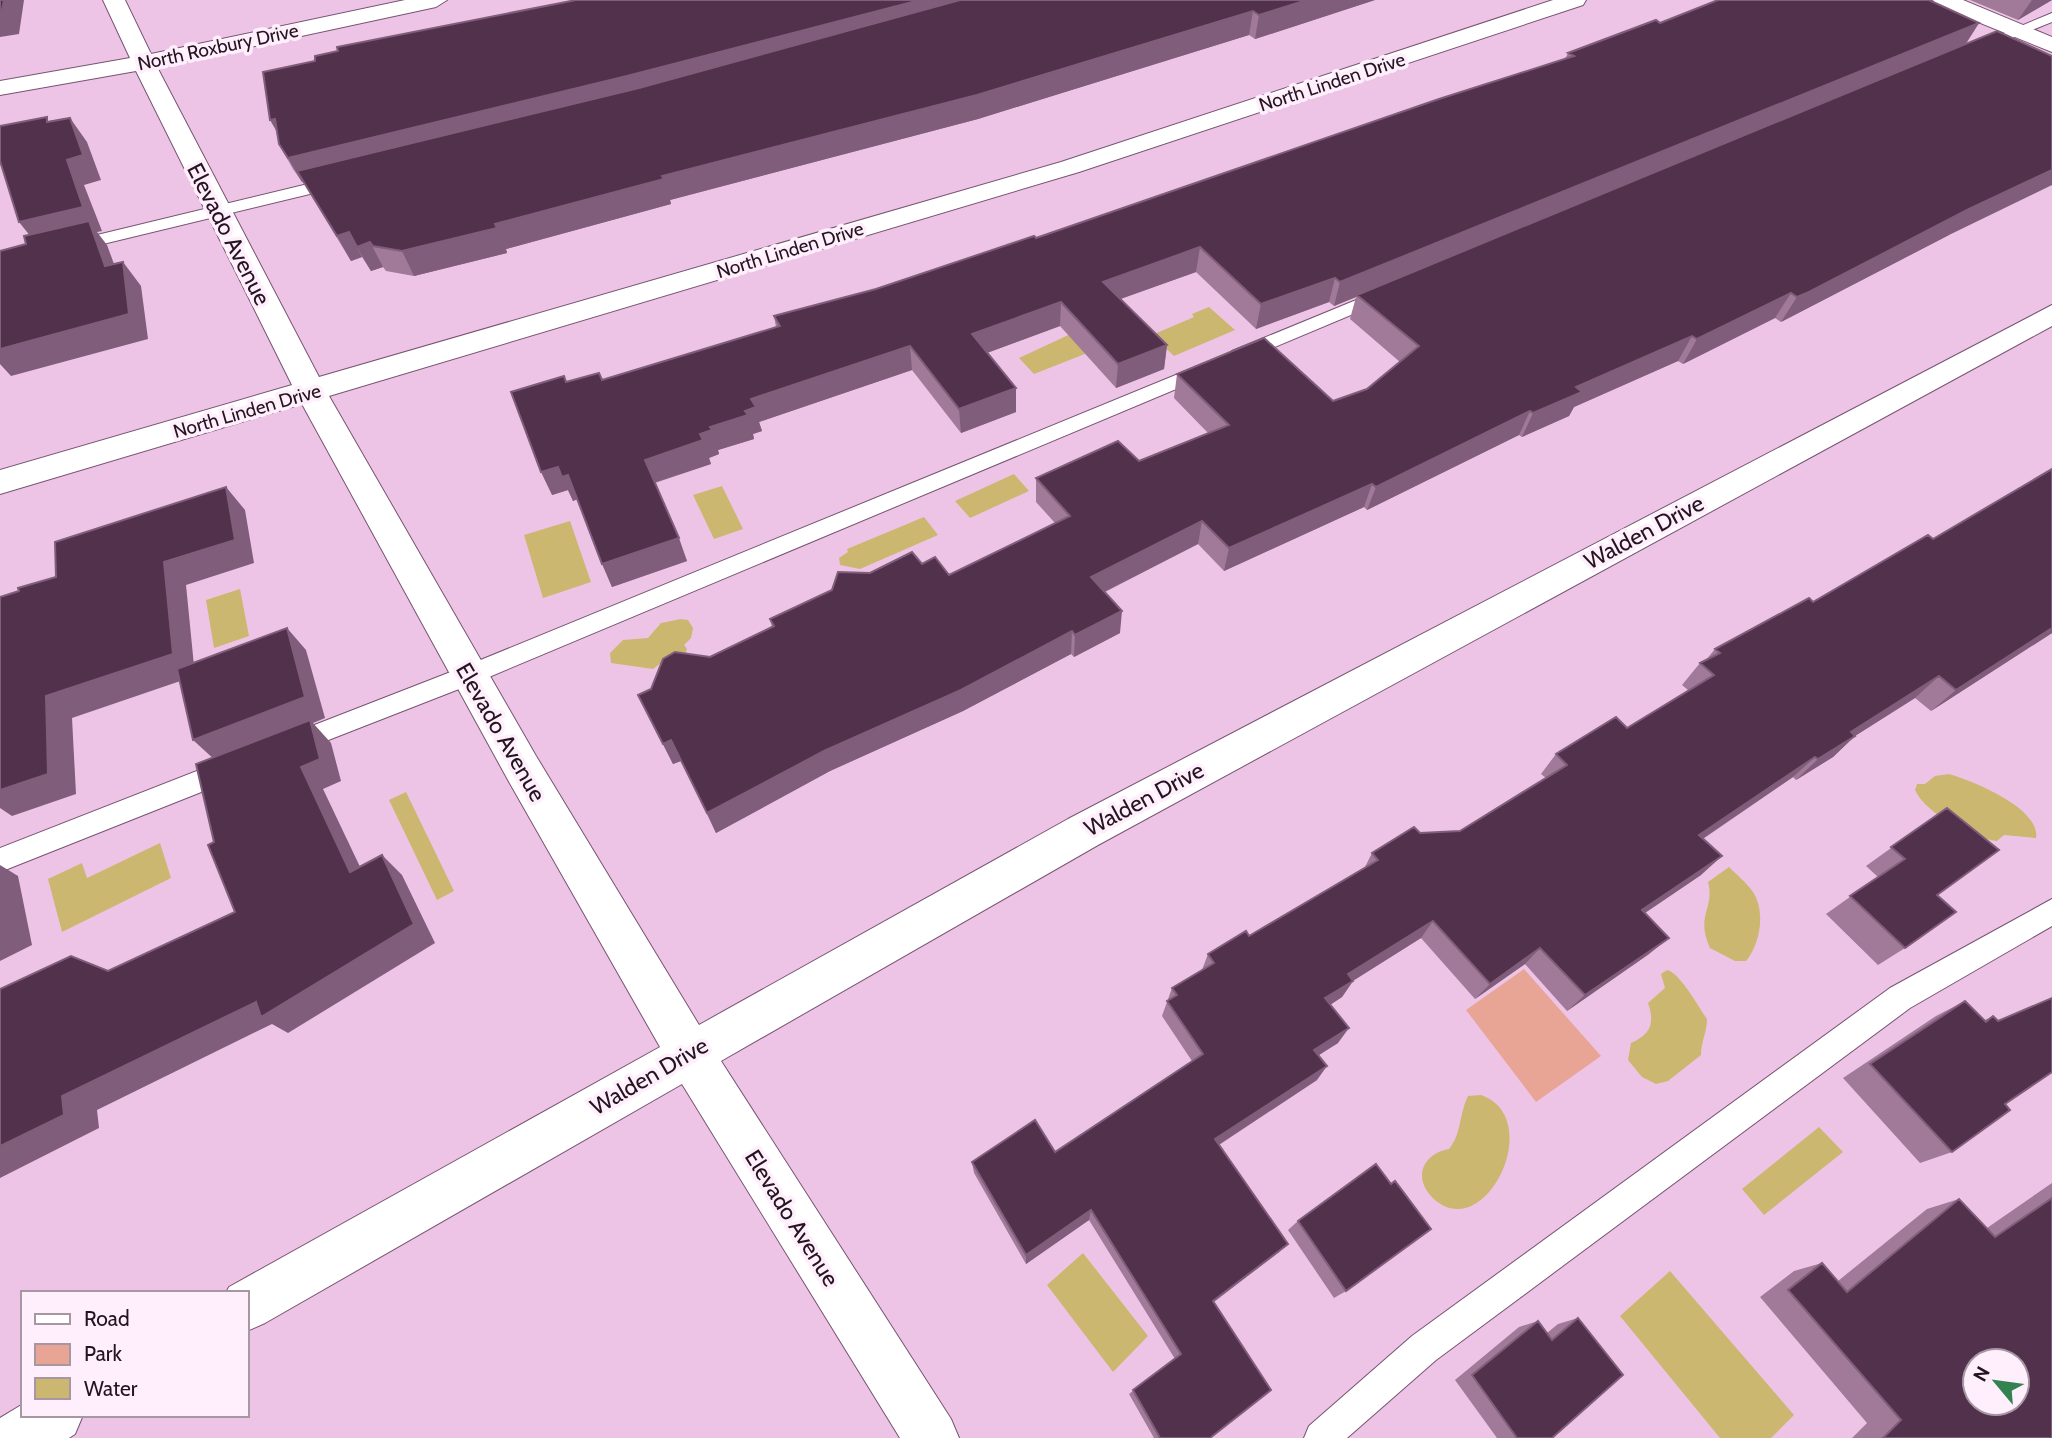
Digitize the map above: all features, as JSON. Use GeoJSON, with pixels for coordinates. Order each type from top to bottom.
{"type":"FeatureCollection","features":[{"type":"Feature","properties":{"kind":"street","name":"Elevado Avenue"},"geometry":{"type":"LineString","coordinates":[[114,0],[217,212],[312,392],[566,846],[852,1315],[932,1438]]}},
{"type":"Feature","properties":{"kind":"street","name":"North Roxbury Drive"},"geometry":{"type":"LineString","coordinates":[[0,88],[143,63],[436,0]]}},
{"type":"Feature","properties":{"kind":"street","name":"North Linden Drive"},"geometry":{"type":"LineString","coordinates":[[0,482],[1070,167],[1575,0]]}},
{"type":"Feature","properties":{"kind":"street"},"geometry":{"type":"LineString","coordinates":[[1944,0],[2052,45]]}},
{"type":"Feature","properties":{"kind":"street","name":"Walden Drive"},"geometry":{"type":"LineString","coordinates":[[248,1304],[1083,832],[2052,314]]}},
{"type":"Feature","properties":{"kind":"street"},"geometry":{"type":"LineString","coordinates":[[18,1438],[53,1417]]}},
{"type":"Feature","properties":{"kind":"lane"},"geometry":{"type":"LineString","coordinates":[[1959,54],[2052,17]]}},
{"type":"Feature","properties":{"kind":"lane"},"geometry":{"type":"LineString","coordinates":[[51,251],[356,177]]}},
{"type":"Feature","properties":{"kind":"lane"},"geometry":{"type":"LineString","coordinates":[[269,754],[469,675],[1398,289]]}},
{"type":"Feature","properties":{"kind":"lane"},"geometry":{"type":"LineString","coordinates":[[0,860],[244,764]]}},
{"type":"Feature","properties":{"kind":"lane"},"geometry":{"type":"LineString","coordinates":[[1321,1438],[1424,1348],[1789,1077],[1900,999],[2052,912]]}},
{"type":"Feature","properties":{"kind":"green space"},"geometry":{"type":"Polygon","coordinates":[[[1524,969],[1601,1056],[1536,1102],[1466,1010],[1524,969]]]}},
{"type":"Feature","properties":{"kind":"water"},"geometry":{"type":"Polygon","coordinates":[[[1209,307],[1235,330],[1174,356],[1152,335],[1194,317],[1192,314],[1209,307]]]}},
{"type":"Feature","properties":{"kind":"water"},"geometry":{"type":"Polygon","coordinates":[[[1077,331],[1095,350],[1034,374],[1019,358],[1077,331]]]}},
{"type":"Feature","properties":{"kind":"water"},"geometry":{"type":"Polygon","coordinates":[[[1014,474],[1029,491],[970,518],[955,501],[1014,474]]]}},
{"type":"Feature","properties":{"kind":"water"},"geometry":{"type":"Polygon","coordinates":[[[722,486],[743,529],[714,539],[693,495],[722,486]]]}},
{"type":"Feature","properties":{"kind":"water"},"geometry":{"type":"Polygon","coordinates":[[[924,517],[938,535],[860,569],[840,565],[839,558],[848,552],[847,549],[924,517]]]}},
{"type":"Feature","properties":{"kind":"water"},"geometry":{"type":"Polygon","coordinates":[[[570,521],[591,582],[543,598],[524,535],[570,521]]]}},
{"type":"Feature","properties":{"kind":"water"},"geometry":{"type":"Polygon","coordinates":[[[240,589],[249,636],[214,648],[206,600],[240,589]]]}},
{"type":"Feature","properties":{"kind":"water"},"geometry":{"type":"Polygon","coordinates":[[[688,620],[693,628],[691,638],[684,645],[687,649],[685,654],[666,659],[653,669],[611,663],[610,653],[623,640],[648,638],[661,623],[688,620]]]}},
{"type":"Feature","properties":{"kind":"water"},"geometry":{"type":"Polygon","coordinates":[[[1949,774],[1989,790],[2017,807],[2035,827],[2036,838],[2004,835],[1997,841],[1987,839],[1963,830],[1939,815],[1920,799],[1915,790],[1917,784],[1925,784],[1935,776],[1949,774]]]}},
{"type":"Feature","properties":{"kind":"water"},"geometry":{"type":"Polygon","coordinates":[[[406,792],[454,891],[437,900],[389,800],[406,792]]]}},
{"type":"Feature","properties":{"kind":"water"},"geometry":{"type":"Polygon","coordinates":[[[160,843],[171,878],[62,932],[48,879],[82,863],[87,878],[160,843]]]}},
{"type":"Feature","properties":{"kind":"water"},"geometry":{"type":"Polygon","coordinates":[[[1729,867],[1753,892],[1759,909],[1758,937],[1746,961],[1735,961],[1710,948],[1704,928],[1709,899],[1708,882],[1729,867]]]}},
{"type":"Feature","properties":{"kind":"water"},"geometry":{"type":"Polygon","coordinates":[[[1667,970],[1677,977],[1688,991],[1707,1019],[1707,1024],[1701,1055],[1668,1081],[1656,1084],[1642,1077],[1628,1060],[1631,1043],[1643,1036],[1650,1027],[1648,1003],[1665,988],[1661,974],[1667,970]]]}},
{"type":"Feature","properties":{"kind":"water"},"geometry":{"type":"Polygon","coordinates":[[[1481,1095],[1500,1109],[1509,1129],[1508,1152],[1500,1175],[1486,1195],[1469,1207],[1450,1208],[1430,1195],[1422,1180],[1422,1173],[1428,1160],[1449,1149],[1453,1143],[1468,1096],[1481,1095]]]}},
{"type":"Feature","properties":{"kind":"water"},"geometry":{"type":"Polygon","coordinates":[[[1819,1127],[1843,1152],[1764,1215],[1742,1189],[1819,1127]]]}},
{"type":"Feature","properties":{"kind":"water"},"geometry":{"type":"Polygon","coordinates":[[[1083,1253],[1148,1336],[1113,1372],[1047,1285],[1083,1253]]]}},
{"type":"Feature","properties":{"kind":"water"},"geometry":{"type":"Polygon","coordinates":[[[1670,1271],[1794,1415],[1771,1438],[1720,1438],[1620,1316],[1670,1271]]]}},
{"type":"Feature","properties":{"kind":"building"},"geometry":{"type":"Polygon","coordinates":[[[0,0],[4,0],[0,11],[0,0]]]}},
{"type":"Feature","properties":{"kind":"building"},"geometry":{"type":"Polygon","coordinates":[[[576,0],[920,0],[627,76],[288,158],[279,144],[275,119],[270,120],[263,72],[315,61],[315,56],[338,51],[337,47],[576,0]]]}},
{"type":"Feature","properties":{"kind":"building"},"geometry":{"type":"Polygon","coordinates":[[[960,0],[1307,0],[1259,15],[1253,11],[977,95],[662,176],[664,179],[495,224],[497,228],[402,251],[373,246],[370,242],[357,247],[349,232],[337,236],[297,171],[639,88],[960,0]]]}},
{"type":"Feature","properties":{"kind":"building"},"geometry":{"type":"Polygon","coordinates":[[[1718,0],[1929,0],[1979,23],[1340,282],[1335,278],[1261,304],[1200,247],[1103,282],[1167,345],[1118,364],[1061,302],[972,334],[1016,388],[959,409],[910,346],[751,399],[756,407],[745,411],[748,415],[710,427],[712,430],[700,434],[703,440],[645,460],[679,538],[602,564],[568,475],[562,477],[558,467],[541,472],[511,392],[564,376],[566,382],[599,373],[602,380],[780,326],[774,316],[876,289],[1034,236],[1036,238],[1439,99],[1574,56],[1568,53],[1656,20],[1660,23],[1718,0]]]}},
{"type":"Feature","properties":{"kind":"building"},"geometry":{"type":"Polygon","coordinates":[[[1997,31],[2052,56],[2052,170],[1967,210],[1809,292],[1797,297],[1791,293],[1697,339],[1692,336],[1576,387],[1582,392],[1533,413],[1530,411],[1376,487],[1372,484],[1229,548],[1202,521],[1091,577],[1122,611],[1075,635],[1072,631],[961,690],[824,751],[707,813],[671,740],[663,744],[638,695],[651,689],[663,659],[675,652],[710,657],[774,626],[770,619],[832,590],[838,572],[870,573],[912,552],[922,564],[935,557],[949,575],[1070,516],[1036,478],[1118,441],[1139,461],[1229,425],[1177,374],[1264,338],[1333,401],[1367,389],[1419,346],[1357,295],[1997,31]]]}},
{"type":"Feature","properties":{"kind":"building"},"geometry":{"type":"Polygon","coordinates":[[[47,117],[47,122],[70,118],[83,155],[67,160],[83,207],[19,222],[0,161],[0,126],[47,117]]]}},
{"type":"Feature","properties":{"kind":"building"},"geometry":{"type":"Polygon","coordinates":[[[89,221],[105,266],[123,262],[129,314],[0,349],[0,251],[26,244],[24,236],[89,221]]]}},
{"type":"Feature","properties":{"kind":"building"},"geometry":{"type":"Polygon","coordinates":[[[2052,469],[2052,628],[1956,690],[1939,676],[1851,732],[1855,736],[1818,759],[1815,757],[1699,835],[1722,856],[1642,910],[1669,938],[1585,995],[1540,948],[1490,984],[1433,921],[1348,974],[1353,981],[1325,998],[1349,1028],[1314,1050],[1327,1066],[1215,1139],[1288,1244],[1213,1301],[1271,1390],[1210,1438],[1160,1438],[1133,1390],[1181,1354],[1091,1210],[1026,1255],[972,1162],[1035,1120],[1055,1152],[1203,1054],[1167,1001],[1177,995],[1172,988],[1214,963],[1208,954],[1246,931],[1249,936],[1378,860],[1372,853],[1414,827],[1420,833],[1460,831],[1567,765],[1556,754],[1616,717],[1627,728],[1714,675],[1700,663],[1720,653],[1715,649],[1809,598],[1813,602],[1928,535],[1933,539],[2052,469]]]}},
{"type":"Feature","properties":{"kind":"building"},"geometry":{"type":"Polygon","coordinates":[[[226,487],[235,540],[164,562],[173,654],[46,696],[48,774],[0,790],[0,597],[19,591],[18,588],[56,577],[55,542],[226,487]]]}},
{"type":"Feature","properties":{"kind":"building"},"geometry":{"type":"Polygon","coordinates":[[[287,628],[305,697],[193,740],[177,669],[287,628]]]}},
{"type":"Feature","properties":{"kind":"building"},"geometry":{"type":"Polygon","coordinates":[[[310,720],[320,759],[301,767],[350,872],[382,855],[414,924],[261,1017],[256,1002],[62,1096],[64,1115],[0,1146],[0,989],[71,956],[108,971],[235,912],[208,845],[214,842],[196,764],[310,720]]]}},
{"type":"Feature","properties":{"kind":"building"},"geometry":{"type":"Polygon","coordinates":[[[1947,808],[1999,850],[1937,895],[1956,912],[1905,948],[1850,896],[1905,859],[1891,847],[1947,808]]]}},
{"type":"Feature","properties":{"kind":"building"},"geometry":{"type":"Polygon","coordinates":[[[2052,998],[2052,1072],[2005,1104],[2010,1110],[1952,1152],[1870,1064],[1965,1001],[1986,1022],[1993,1016],[1998,1021],[2052,998]]]}},
{"type":"Feature","properties":{"kind":"building"},"geometry":{"type":"Polygon","coordinates":[[[1376,1164],[1391,1184],[1395,1181],[1431,1229],[1346,1291],[1298,1221],[1376,1164]]]}},
{"type":"Feature","properties":{"kind":"building"},"geometry":{"type":"Polygon","coordinates":[[[2052,1198],[2052,1438],[1883,1438],[1901,1420],[1788,1290],[1822,1263],[1847,1292],[1959,1199],[1995,1237],[2052,1198]]]}},
{"type":"Feature","properties":{"kind":"building"},"geometry":{"type":"Polygon","coordinates":[[[1578,1318],[1623,1375],[1552,1438],[1517,1438],[1472,1375],[1538,1321],[1552,1340],[1578,1318]]]}}]}
